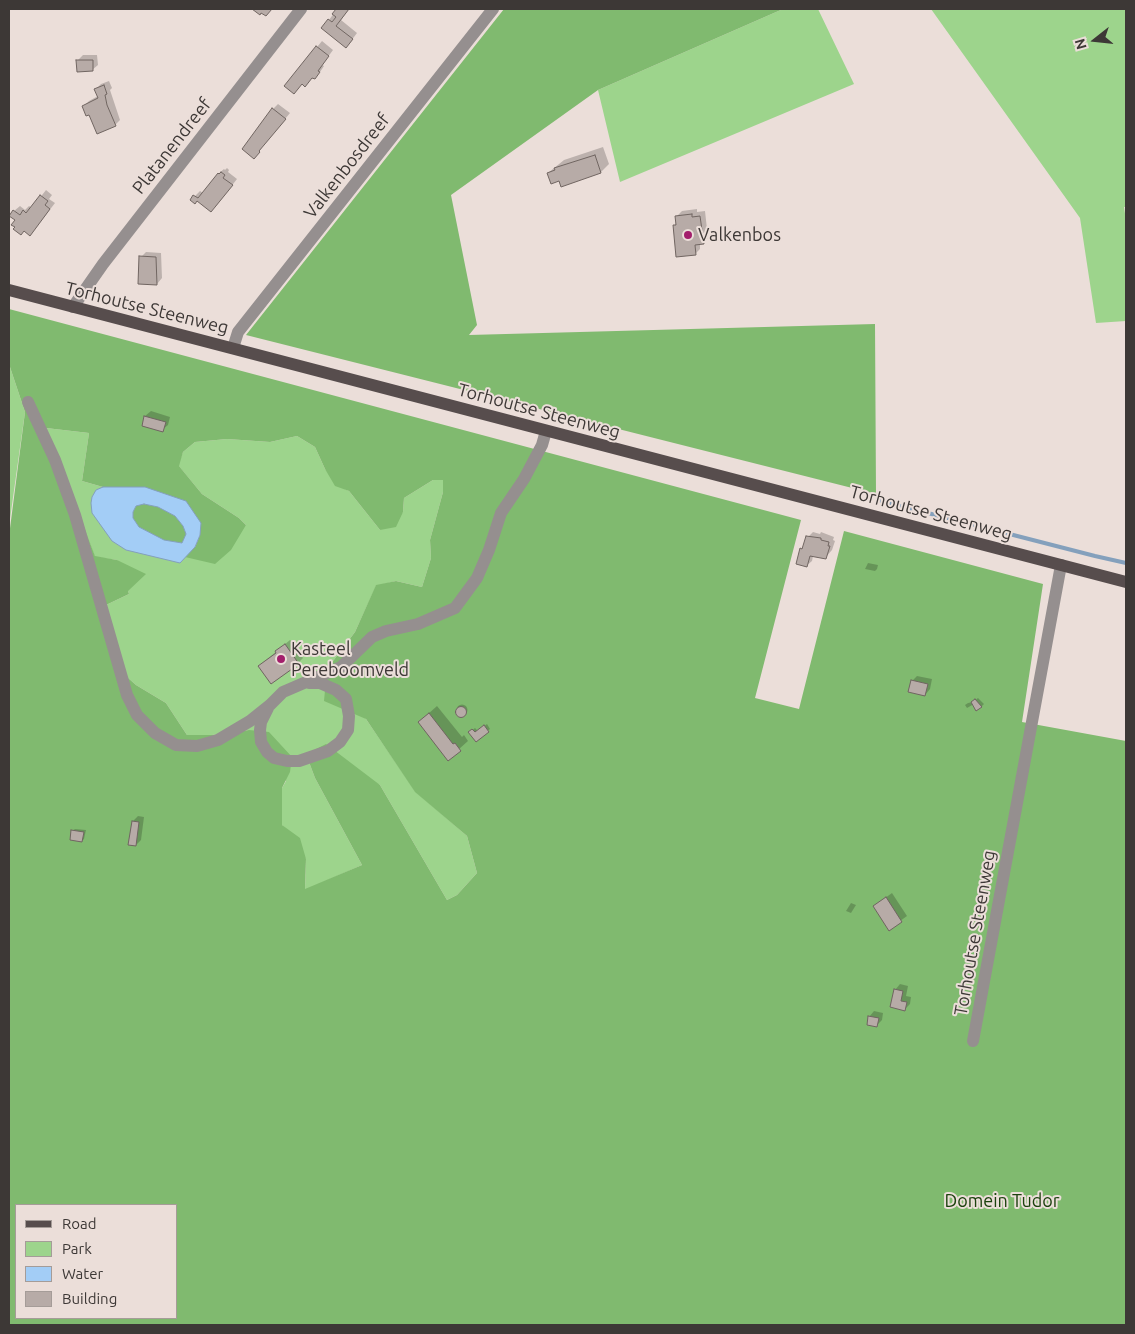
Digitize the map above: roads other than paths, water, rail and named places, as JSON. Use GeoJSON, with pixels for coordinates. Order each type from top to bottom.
{"type":"FeatureCollection","features":[{"type":"Feature","properties":{"kind":"main road","name":"Torhoutse Steenweg"},"geometry":{"type":"LineString","coordinates":[[9,290],[546,432],[1126,582]]}},
{"type":"Feature","properties":{"kind":"street","name":"Platanendreef"},"geometry":{"type":"LineString","coordinates":[[73,307],[103,264],[302,9]]}},
{"type":"Feature","properties":{"kind":"street","name":"Valkenbosdreef"},"geometry":{"type":"LineString","coordinates":[[233,348],[238,332],[493,9]]}},
{"type":"Feature","properties":{"kind":"street"},"geometry":{"type":"LineString","coordinates":[[28,402],[56,460],[75,515],[127,696],[137,715],[155,733],[176,745],[197,746],[218,740],[270,705],[282,692],[341,667],[372,638],[386,631],[418,624],[454,608],[477,578],[489,550],[501,513],[524,479],[542,445],[546,432]]}},
{"type":"Feature","properties":{"kind":"street","name":"Torhoutse Steenweg"},"geometry":{"type":"LineString","coordinates":[[973,1041],[1060,565]]}},
{"type":"Feature","properties":{"kind":"street"},"geometry":{"type":"LineString","coordinates":[[270,705],[260,730],[262,742],[267,752],[274,758],[299,761],[328,751],[340,742],[348,730],[349,716],[346,699],[336,690],[320,683],[302,682]]}},
{"type":"Feature","properties":{"kind":"water"},"geometry":{"type":"Polygon","coordinates":[[[103,487],[145,487],[186,501],[201,523],[200,535],[195,547],[180,563],[126,550],[112,541],[92,513],[92,497],[96,490],[103,487]],[[144,504],[136,506],[133,518],[139,527],[164,540],[182,543],[186,534],[183,526],[175,516],[158,507],[144,504]]]}},
{"type":"Feature","properties":{"kind":"waterway"},"geometry":{"type":"LineString","coordinates":[[881,501],[1126,563]]}},
{"type":"Feature","properties":{"kind":"place","name":"Valkenbos"},"geometry":{"type":"Point","coordinates":[688,235]}},
{"type":"Feature","properties":{"kind":"place","name":"Kasteel Pereboomveld"},"geometry":{"type":"Point","coordinates":[281,659]}},
{"type":"Feature","properties":{"kind":"park label","name":"Domein Tudor"},"geometry":{"type":"Point","coordinates":[1002,1201]}}]}
